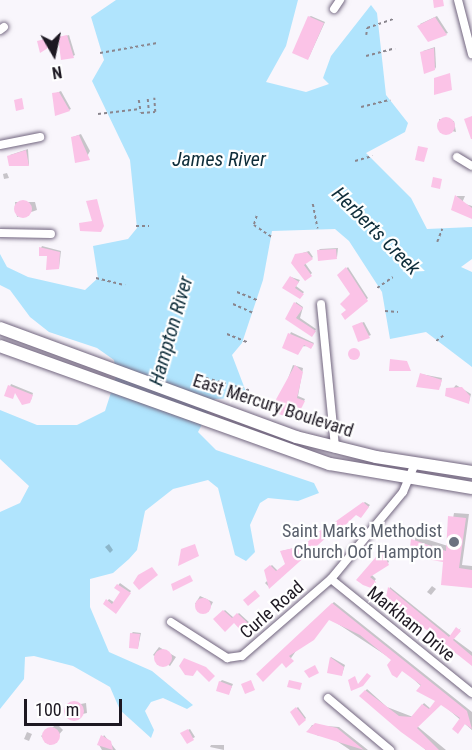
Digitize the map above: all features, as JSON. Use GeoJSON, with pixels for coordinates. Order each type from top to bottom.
{"type":"FeatureCollection","features":[{"type":"Feature","properties":{"kind":"main road","name":"East Mercury Boulevard"},"geometry":{"type":"LineString","coordinates":[[0,328],[219,409],[335,448],[415,464],[472,472]]}},
{"type":"Feature","properties":{"kind":"main road","name":"East Mercury Boulevard"},"geometry":{"type":"LineString","coordinates":[[0,346],[213,425],[330,464],[410,480],[472,488]]}},
{"type":"Feature","properties":{"kind":"street"},"geometry":{"type":"LineString","coordinates":[[334,9],[339,0]]}},
{"type":"Feature","properties":{"kind":"street"},"geometry":{"type":"LineString","coordinates":[[458,0],[472,54]]}},
{"type":"Feature","properties":{"kind":"street"},"geometry":{"type":"LineString","coordinates":[[0,145],[39,137]]}},
{"type":"Feature","properties":{"kind":"street"},"geometry":{"type":"LineString","coordinates":[[457,157],[472,166]]}},
{"type":"Feature","properties":{"kind":"street"},"geometry":{"type":"LineString","coordinates":[[0,233],[51,234]]}},
{"type":"Feature","properties":{"kind":"street"},"geometry":{"type":"LineString","coordinates":[[321,303],[335,448]]}},
{"type":"Feature","properties":{"kind":"street","name":"Curle Road"},"geometry":{"type":"LineString","coordinates":[[171,622],[234,659],[331,579],[410,480],[415,464]]}},
{"type":"Feature","properties":{"kind":"street","name":"Markham Drive"},"geometry":{"type":"LineString","coordinates":[[331,579],[472,693]]}},
{"type":"Feature","properties":{"kind":"street"},"geometry":{"type":"LineString","coordinates":[[328,698],[390,750]]}},
{"type":"Feature","properties":{"kind":"path"},"geometry":{"type":"LineString","coordinates":[[366,34],[367,28],[393,18]]}},
{"type":"Feature","properties":{"kind":"path"},"geometry":{"type":"LineString","coordinates":[[100,53],[157,43]]}},
{"type":"Feature","properties":{"kind":"path"},"geometry":{"type":"LineString","coordinates":[[366,56],[395,48]]}},
{"type":"Feature","properties":{"kind":"path"},"geometry":{"type":"LineString","coordinates":[[98,114],[140,109],[155,112],[154,98]]}},
{"type":"Feature","properties":{"kind":"path"},"geometry":{"type":"LineString","coordinates":[[148,99],[149,112]]}},
{"type":"Feature","properties":{"kind":"path"},"geometry":{"type":"LineString","coordinates":[[139,100],[140,109]]}},
{"type":"Feature","properties":{"kind":"path"},"geometry":{"type":"LineString","coordinates":[[361,106],[390,100]]}},
{"type":"Feature","properties":{"kind":"path"},"geometry":{"type":"LineString","coordinates":[[355,161],[372,156]]}},
{"type":"Feature","properties":{"kind":"path"},"geometry":{"type":"LineString","coordinates":[[313,204],[318,229]]}},
{"type":"Feature","properties":{"kind":"path"},"geometry":{"type":"LineString","coordinates":[[257,216],[254,225],[272,237]]}},
{"type":"Feature","properties":{"kind":"path"},"geometry":{"type":"LineString","coordinates":[[136,226],[149,226]]}},
{"type":"Feature","properties":{"kind":"path"},"geometry":{"type":"LineString","coordinates":[[437,242],[442,229]]}},
{"type":"Feature","properties":{"kind":"path"},"geometry":{"type":"LineString","coordinates":[[377,288],[393,277]]}},
{"type":"Feature","properties":{"kind":"path"},"geometry":{"type":"LineString","coordinates":[[96,278],[125,285]]}},
{"type":"Feature","properties":{"kind":"path"},"geometry":{"type":"LineString","coordinates":[[237,292],[257,300]]}},
{"type":"Feature","properties":{"kind":"path"},"geometry":{"type":"LineString","coordinates":[[233,304],[253,313]]}},
{"type":"Feature","properties":{"kind":"path"},"geometry":{"type":"LineString","coordinates":[[385,311],[398,312]]}},
{"type":"Feature","properties":{"kind":"path"},"geometry":{"type":"LineString","coordinates":[[227,334],[247,342]]}},
{"type":"Feature","properties":{"kind":"path"},"geometry":{"type":"LineString","coordinates":[[436,342],[444,335]]}},
{"type":"Feature","properties":{"kind":"path"},"geometry":{"type":"LineString","coordinates":[[206,378],[249,390]]}},
{"type":"Feature","properties":{"kind":"water","name":"James River"},"geometry":{"type":"Polygon","coordinates":[[[116,0],[298,0],[286,46],[266,82],[306,92],[329,84],[323,78],[331,56],[371,5],[377,13],[386,95],[408,123],[405,132],[366,153],[411,198],[427,229],[472,227],[472,259],[461,267],[472,272],[472,367],[426,332],[390,339],[382,292],[349,241],[335,229],[272,231],[263,280],[242,343],[232,355],[248,397],[215,399],[198,432],[216,450],[314,483],[319,493],[298,501],[268,498],[260,503],[250,525],[255,552],[246,561],[235,555],[218,488],[208,480],[173,489],[145,511],[137,550],[129,559],[113,573],[90,579],[90,607],[109,652],[152,671],[193,705],[187,709],[163,698],[151,702],[145,711],[154,730],[151,738],[120,710],[110,687],[73,666],[34,656],[25,657],[24,679],[0,709],[0,512],[20,503],[29,486],[0,459],[0,410],[37,425],[77,425],[105,411],[116,377],[114,360],[97,348],[49,332],[30,317],[10,290],[0,285],[0,254],[7,267],[28,277],[85,290],[98,278],[93,246],[128,239],[137,228],[130,160],[92,81],[104,60],[91,17],[116,0]]]}},
{"type":"Feature","properties":{"kind":"building"},"geometry":{"type":"Polygon","coordinates":[[[433,0],[443,0],[444,6],[434,8],[433,0]]]}},
{"type":"Feature","properties":{"kind":"building"},"geometry":{"type":"Polygon","coordinates":[[[308,16],[324,23],[308,60],[292,53],[308,16]]]}},
{"type":"Feature","properties":{"kind":"building"},"geometry":{"type":"Polygon","coordinates":[[[435,17],[447,35],[428,42],[417,26],[435,17]]]}},
{"type":"Feature","properties":{"kind":"building"},"geometry":{"type":"Polygon","coordinates":[[[67,35],[74,58],[61,60],[58,37],[67,35]]]}},
{"type":"Feature","properties":{"kind":"building"},"geometry":{"type":"Polygon","coordinates":[[[45,39],[48,48],[40,53],[37,41],[45,39]]]}},
{"type":"Feature","properties":{"kind":"building"},"geometry":{"type":"Polygon","coordinates":[[[434,48],[435,70],[424,74],[420,52],[434,48]]]}},
{"type":"Feature","properties":{"kind":"building"},"geometry":{"type":"Polygon","coordinates":[[[450,73],[452,90],[434,95],[434,78],[450,73]]]}},
{"type":"Feature","properties":{"kind":"building"},"geometry":{"type":"Polygon","coordinates":[[[59,92],[70,111],[55,116],[52,93],[59,92]]]}},
{"type":"Feature","properties":{"kind":"building"},"geometry":{"type":"Polygon","coordinates":[[[22,98],[24,109],[16,111],[14,100],[22,98]]]}},
{"type":"Feature","properties":{"kind":"building"},"geometry":{"type":"Polygon","coordinates":[[[472,116],[472,139],[471,139],[464,119],[472,116]]]}},
{"type":"Feature","properties":{"kind":"building"},"geometry":{"type":"Polygon","coordinates":[[[446,117],[452,120],[455,126],[452,132],[446,135],[440,132],[437,126],[440,120],[446,117]]]}},
{"type":"Feature","properties":{"kind":"building"},"geometry":{"type":"Polygon","coordinates":[[[79,135],[90,160],[75,163],[71,137],[79,135]]]}},
{"type":"Feature","properties":{"kind":"building"},"geometry":{"type":"Polygon","coordinates":[[[418,146],[428,148],[424,162],[415,160],[418,146]]]}},
{"type":"Feature","properties":{"kind":"building"},"geometry":{"type":"Polygon","coordinates":[[[26,150],[29,166],[9,166],[7,156],[26,150]]]}},
{"type":"Feature","properties":{"kind":"building"},"geometry":{"type":"Polygon","coordinates":[[[433,177],[442,179],[440,189],[431,187],[433,177]]]}},
{"type":"Feature","properties":{"kind":"building"},"geometry":{"type":"Polygon","coordinates":[[[455,195],[472,208],[472,219],[451,210],[455,195]]]}},
{"type":"Feature","properties":{"kind":"building"},"geometry":{"type":"Polygon","coordinates":[[[97,199],[104,226],[101,232],[80,231],[79,223],[92,221],[86,201],[97,199]]]}},
{"type":"Feature","properties":{"kind":"building"},"geometry":{"type":"Polygon","coordinates":[[[19,200],[27,200],[32,205],[30,216],[19,218],[14,213],[14,205],[19,200]]]}},
{"type":"Feature","properties":{"kind":"building"},"geometry":{"type":"Polygon","coordinates":[[[39,247],[60,252],[59,269],[46,270],[47,256],[39,256],[39,247]]]}},
{"type":"Feature","properties":{"kind":"building"},"geometry":{"type":"Polygon","coordinates":[[[336,249],[337,259],[318,261],[317,250],[336,249]]]}},
{"type":"Feature","properties":{"kind":"building"},"geometry":{"type":"Polygon","coordinates":[[[307,252],[313,259],[304,265],[312,276],[305,281],[291,263],[295,254],[307,252]]]}},
{"type":"Feature","properties":{"kind":"building"},"geometry":{"type":"Polygon","coordinates":[[[346,267],[368,301],[345,320],[341,314],[346,310],[340,304],[350,294],[337,275],[346,267]]]}},
{"type":"Feature","properties":{"kind":"building"},"geometry":{"type":"Polygon","coordinates":[[[290,276],[299,282],[295,288],[304,294],[300,299],[282,288],[290,276]]]}},
{"type":"Feature","properties":{"kind":"building"},"geometry":{"type":"Polygon","coordinates":[[[294,302],[303,308],[296,318],[316,331],[312,337],[285,319],[294,302]]]}},
{"type":"Feature","properties":{"kind":"building"},"geometry":{"type":"Polygon","coordinates":[[[362,322],[370,338],[358,342],[352,326],[362,322]]]}},
{"type":"Feature","properties":{"kind":"building"},"geometry":{"type":"Polygon","coordinates":[[[288,333],[314,344],[311,349],[304,345],[298,355],[282,348],[288,333]]]}},
{"type":"Feature","properties":{"kind":"building"},"geometry":{"type":"Polygon","coordinates":[[[354,348],[360,354],[354,360],[348,354],[354,348]]]}},
{"type":"Feature","properties":{"kind":"building"},"geometry":{"type":"Polygon","coordinates":[[[390,359],[407,361],[411,371],[389,371],[390,359]]]}},
{"type":"Feature","properties":{"kind":"building"},"geometry":{"type":"Polygon","coordinates":[[[295,365],[303,372],[297,398],[305,401],[301,409],[290,404],[284,416],[274,412],[274,403],[295,365]]]}},
{"type":"Feature","properties":{"kind":"building"},"geometry":{"type":"Polygon","coordinates":[[[420,373],[442,380],[439,390],[416,387],[420,373]]]}},
{"type":"Feature","properties":{"kind":"building"},"geometry":{"type":"Polygon","coordinates":[[[8,385],[33,395],[30,403],[22,405],[15,393],[13,399],[4,396],[8,385]]]}},
{"type":"Feature","properties":{"kind":"building"},"geometry":{"type":"Polygon","coordinates":[[[462,387],[470,396],[469,404],[445,396],[446,388],[462,387]]]}},
{"type":"Feature","properties":{"kind":"building"},"geometry":{"type":"Polygon","coordinates":[[[363,502],[369,507],[361,518],[356,515],[339,531],[332,524],[363,502]]]}},
{"type":"Feature","properties":{"kind":"building","name":"Saint Marks Methodist Church Oof Hampton"},"geometry":{"type":"Polygon","coordinates":[[[448,516],[466,518],[459,568],[472,570],[472,588],[441,585],[443,562],[409,556],[411,539],[446,551],[448,516]]]}},
{"type":"Feature","properties":{"kind":"building"},"geometry":{"type":"Polygon","coordinates":[[[322,529],[328,536],[269,589],[264,570],[270,565],[276,571],[285,564],[280,551],[303,546],[322,529]]]}},
{"type":"Feature","properties":{"kind":"building"},"geometry":{"type":"Polygon","coordinates":[[[195,544],[199,556],[178,566],[181,549],[195,544]]]}},
{"type":"Feature","properties":{"kind":"building"},"geometry":{"type":"Polygon","coordinates":[[[382,550],[389,565],[370,577],[376,582],[371,588],[363,585],[356,580],[382,550]]]}},
{"type":"Feature","properties":{"kind":"building"},"geometry":{"type":"Polygon","coordinates":[[[152,567],[158,575],[139,590],[133,583],[138,575],[152,567]]]}},
{"type":"Feature","properties":{"kind":"building"},"geometry":{"type":"Polygon","coordinates":[[[190,575],[193,581],[173,591],[171,584],[190,575]]]}},
{"type":"Feature","properties":{"kind":"building"},"geometry":{"type":"Polygon","coordinates":[[[117,584],[131,593],[116,614],[103,604],[106,599],[112,604],[120,592],[114,588],[117,584]]]}},
{"type":"Feature","properties":{"kind":"building"},"geometry":{"type":"Polygon","coordinates":[[[388,587],[449,637],[456,627],[461,631],[453,640],[472,656],[472,666],[386,598],[388,587]]]}},
{"type":"Feature","properties":{"kind":"building"},"geometry":{"type":"Polygon","coordinates":[[[255,590],[260,596],[248,606],[243,600],[255,590]]]}},
{"type":"Feature","properties":{"kind":"building"},"geometry":{"type":"Polygon","coordinates":[[[203,598],[209,600],[211,606],[209,612],[203,614],[197,612],[195,606],[197,600],[203,598]]]}},
{"type":"Feature","properties":{"kind":"building"},"geometry":{"type":"Polygon","coordinates":[[[332,603],[467,711],[472,729],[465,724],[458,734],[452,729],[460,718],[441,705],[417,728],[439,750],[426,750],[401,732],[359,696],[365,690],[399,716],[411,717],[422,704],[429,709],[435,701],[416,691],[421,685],[402,671],[397,678],[392,675],[387,665],[391,660],[360,635],[329,620],[314,640],[289,656],[294,661],[286,668],[282,663],[263,682],[256,674],[332,603]]]}},
{"type":"Feature","properties":{"kind":"building"},"geometry":{"type":"Polygon","coordinates":[[[223,610],[232,618],[237,613],[251,626],[243,633],[234,623],[225,632],[213,619],[223,610]]]}},
{"type":"Feature","properties":{"kind":"building"},"geometry":{"type":"Polygon","coordinates":[[[130,633],[140,634],[138,649],[129,648],[130,633]]]}},
{"type":"Feature","properties":{"kind":"building"},"geometry":{"type":"Polygon","coordinates":[[[163,649],[169,652],[172,658],[169,664],[163,667],[157,664],[154,658],[157,652],[163,649]]]}},
{"type":"Feature","properties":{"kind":"building"},"geometry":{"type":"Polygon","coordinates":[[[330,657],[344,667],[342,676],[327,673],[330,657]]]}},
{"type":"Feature","properties":{"kind":"building"},"geometry":{"type":"Polygon","coordinates":[[[184,658],[206,667],[215,676],[209,682],[197,670],[193,676],[185,675],[179,666],[184,658]]]}},
{"type":"Feature","properties":{"kind":"building"},"geometry":{"type":"Polygon","coordinates":[[[315,665],[319,673],[309,678],[304,671],[315,665]]]}},
{"type":"Feature","properties":{"kind":"building"},"geometry":{"type":"Polygon","coordinates":[[[367,673],[371,676],[363,686],[351,691],[348,680],[355,676],[358,684],[367,673]]]}},
{"type":"Feature","properties":{"kind":"building"},"geometry":{"type":"Polygon","coordinates":[[[251,680],[255,690],[245,694],[241,684],[251,680]]]}},
{"type":"Feature","properties":{"kind":"building"},"geometry":{"type":"Polygon","coordinates":[[[289,680],[302,683],[300,690],[287,687],[289,680]]]}},
{"type":"Feature","properties":{"kind":"building"},"geometry":{"type":"Polygon","coordinates":[[[219,681],[232,686],[229,695],[216,691],[219,681]]]}},
{"type":"Feature","properties":{"kind":"building"},"geometry":{"type":"Polygon","coordinates":[[[74,701],[81,704],[84,711],[81,718],[74,721],[67,718],[64,711],[67,704],[74,701]]]}},
{"type":"Feature","properties":{"kind":"building"},"geometry":{"type":"Polygon","coordinates":[[[296,707],[306,720],[299,726],[290,712],[296,707]]]}},
{"type":"Feature","properties":{"kind":"building"},"geometry":{"type":"Polygon","coordinates":[[[315,723],[337,728],[364,750],[306,732],[315,723]]]}},
{"type":"Feature","properties":{"kind":"building"},"geometry":{"type":"Polygon","coordinates":[[[47,727],[55,727],[60,732],[58,743],[47,745],[42,740],[42,732],[47,727]]]}},
{"type":"Feature","properties":{"kind":"building"},"geometry":{"type":"Polygon","coordinates":[[[188,729],[194,740],[187,744],[180,733],[188,729]]]}},
{"type":"Feature","properties":{"kind":"building"},"geometry":{"type":"Polygon","coordinates":[[[101,735],[111,741],[113,750],[97,745],[101,735]]]}},
{"type":"Feature","properties":{"kind":"place","name":"Saint Marks Methodist Church Oof Hampton"},"geometry":{"type":"Point","coordinates":[454,542]}},
{"type":"Feature","properties":{"kind":"water label","name":"Herberts Creek"},"geometry":{"type":"Point","coordinates":[376,231]}},
{"type":"Feature","properties":{"kind":"water label","name":"Hampton River"},"geometry":{"type":"Point","coordinates":[171,331]}}]}
